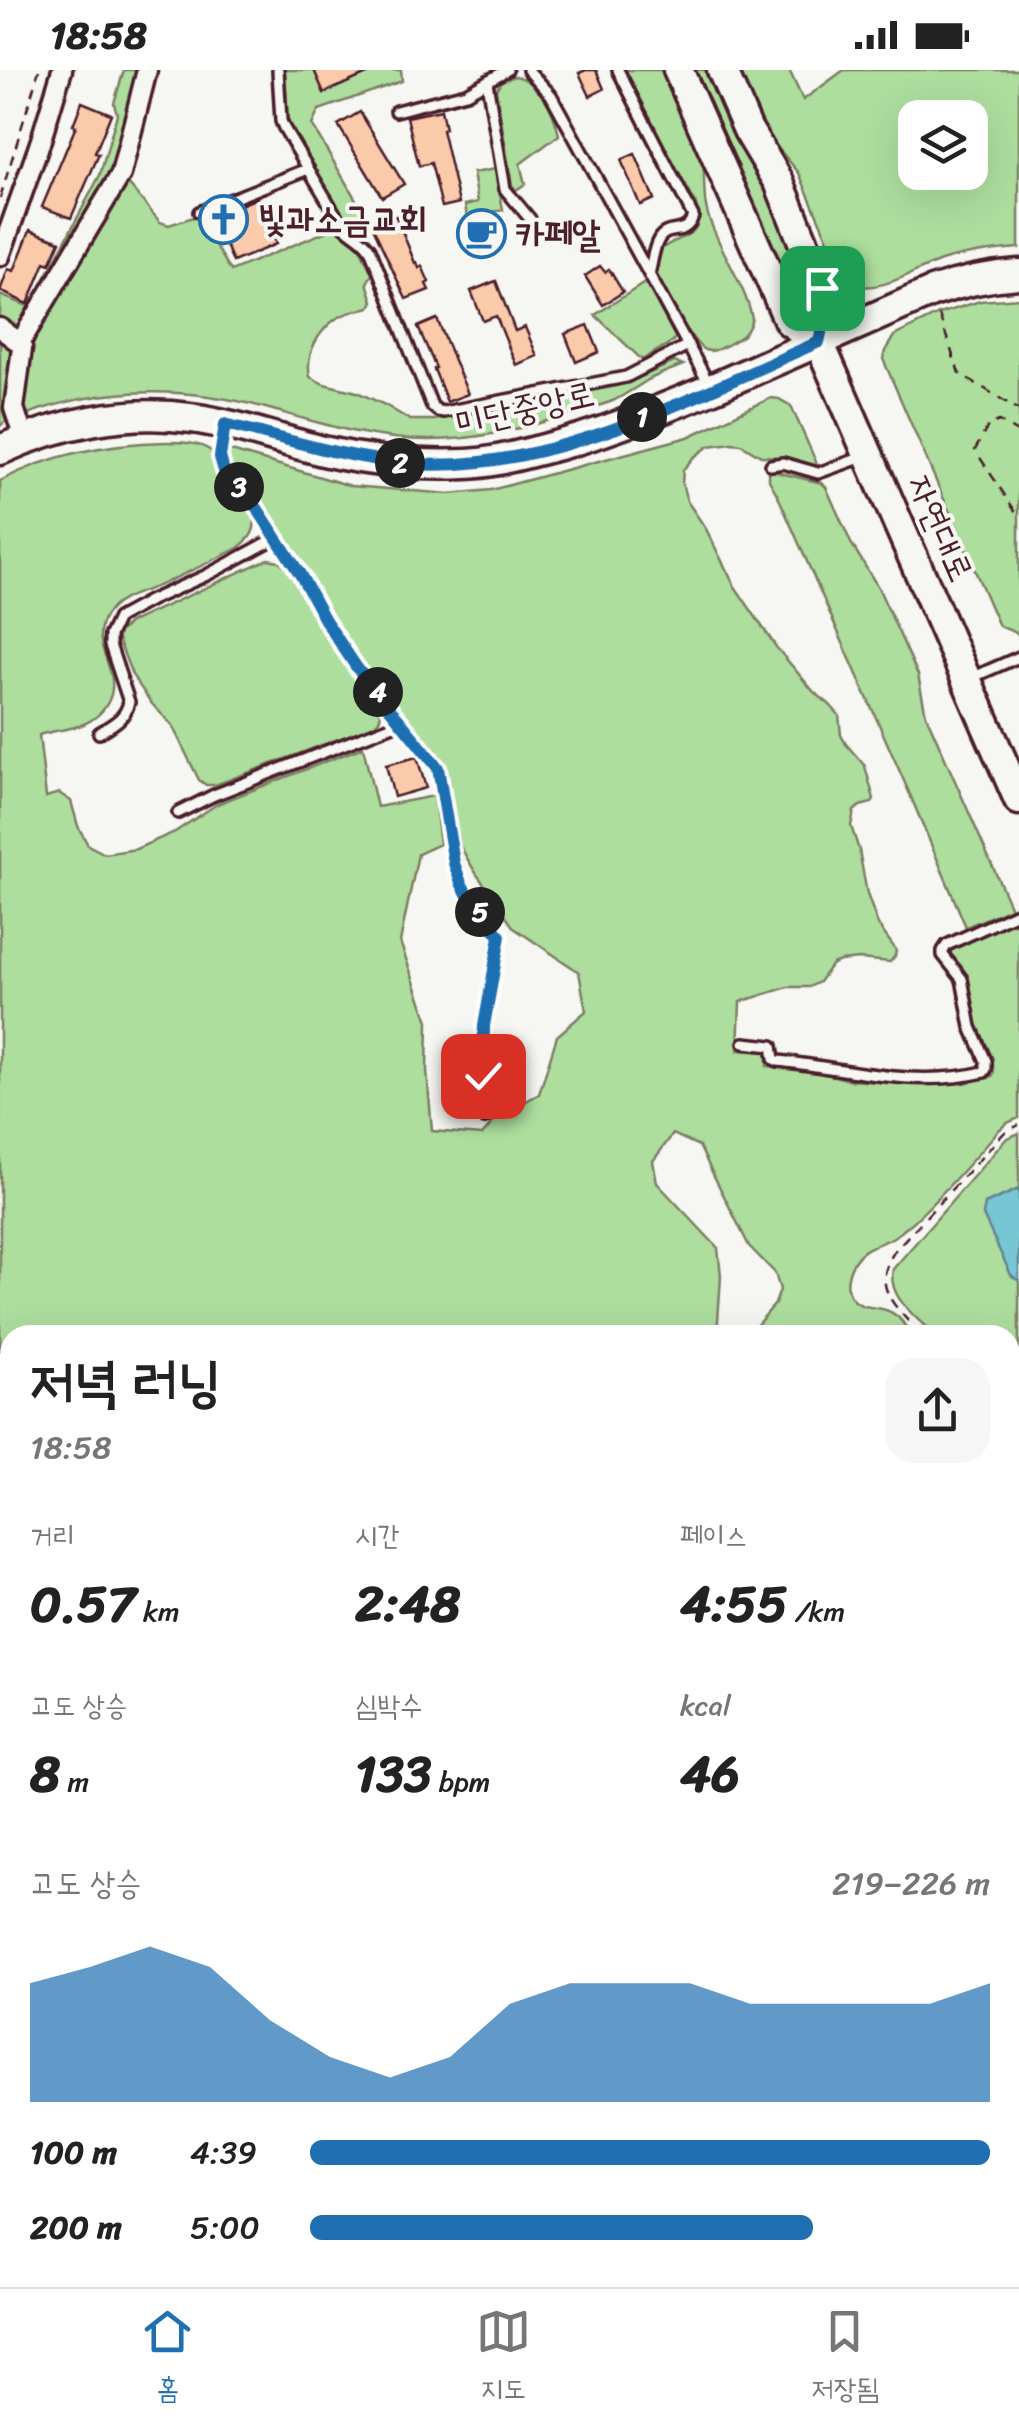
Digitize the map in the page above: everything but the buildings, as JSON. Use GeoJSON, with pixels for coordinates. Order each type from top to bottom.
{"type":"FeatureCollection","features":[{"type":"Feature","properties":{"kind":"main road","name":"자연대로"},"geometry":{"type":"LineString","coordinates":[[678,70],[789,321],[819,342],[1019,800]]}},
{"type":"Feature","properties":{"kind":"main road","name":"자연대로"},"geometry":{"type":"LineString","coordinates":[[722,70],[748,130],[779,182],[828,303],[819,342]]}},
{"type":"Feature","properties":{"kind":"main road","name":"미단중앙로"},"geometry":{"type":"LineString","coordinates":[[12,444],[91,421],[135,416],[225,424],[368,460],[470,464],[520,456],[650,414],[947,286],[992,275],[1019,274]]}},
{"type":"Feature","properties":{"kind":"street"},"geometry":{"type":"LineString","coordinates":[[0,256],[62,70]]}},
{"type":"Feature","properties":{"kind":"street"},"geometry":{"type":"LineString","coordinates":[[20,343],[121,174],[147,70]]}},
{"type":"Feature","properties":{"kind":"street"},"geometry":{"type":"LineString","coordinates":[[0,328],[22,348],[12,444]]}},
{"type":"Feature","properties":{"kind":"lane"},"geometry":{"type":"LineString","coordinates":[[278,70],[280,120],[340,222],[370,248],[432,406],[444,412],[626,377],[688,345]]}},
{"type":"Feature","properties":{"kind":"lane"},"geometry":{"type":"LineString","coordinates":[[396,111],[466,93],[507,70]]}},
{"type":"Feature","properties":{"kind":"lane"},"geometry":{"type":"LineString","coordinates":[[528,70],[551,96],[711,388]]}},
{"type":"Feature","properties":{"kind":"lane"},"geometry":{"type":"LineString","coordinates":[[618,70],[693,216],[686,228],[663,234],[649,274]]}},
{"type":"Feature","properties":{"kind":"lane"},"geometry":{"type":"LineString","coordinates":[[488,82],[505,189],[530,219]]}},
{"type":"Feature","properties":{"kind":"lane"},"geometry":{"type":"LineString","coordinates":[[198,212],[308,169]]}},
{"type":"Feature","properties":{"kind":"lane"},"geometry":{"type":"LineString","coordinates":[[225,424],[220,449],[224,471],[255,505],[341,645],[438,768],[461,883],[500,936],[484,1026],[484,1118]]}},
{"type":"Feature","properties":{"kind":"lane"},"geometry":{"type":"LineString","coordinates":[[771,465],[783,463],[818,473],[868,455]]}},
{"type":"Feature","properties":{"kind":"lane"},"geometry":{"type":"LineString","coordinates":[[99,733],[121,719],[129,702],[110,645],[118,618],[276,538]]}},
{"type":"Feature","properties":{"kind":"lane"},"geometry":{"type":"LineString","coordinates":[[967,680],[1019,658]]}},
{"type":"Feature","properties":{"kind":"lane"},"geometry":{"type":"LineString","coordinates":[[178,813],[214,795],[401,722]]}},
{"type":"Feature","properties":{"kind":"lane"},"geometry":{"type":"LineString","coordinates":[[744,1044],[772,1046],[778,1061],[870,1076],[918,1079],[984,1072],[986,1061],[971,1027],[962,979],[943,951],[947,944],[1019,912]]}},
{"type":"Feature","properties":{"kind":"path"},"geometry":{"type":"LineString","coordinates":[[0,198],[39,70]]}},
{"type":"Feature","properties":{"kind":"path"},"geometry":{"type":"LineString","coordinates":[[937,309],[960,373],[1019,410]]}},
{"type":"Feature","properties":{"kind":"path"},"geometry":{"type":"LineString","coordinates":[[1019,424],[1017,432],[999,421],[988,426],[974,450],[1019,517]]}},
{"type":"Feature","properties":{"kind":"path"},"geometry":{"type":"LineString","coordinates":[[912,1325],[883,1286],[889,1260],[1005,1132],[1019,1125]]}},
{"type":"Feature","properties":{"kind":"green space"},"geometry":{"type":"Polygon","coordinates":[[[124,70],[143,70],[118,168],[18,332],[0,321],[0,295],[30,307],[100,175],[124,70]]]}},
{"type":"Feature","properties":{"kind":"green space"},"geometry":{"type":"Polygon","coordinates":[[[285,70],[401,70],[402,81],[319,110],[312,125],[365,215],[354,221],[347,220],[288,125],[285,70]]]}},
{"type":"Feature","properties":{"kind":"green space"},"geometry":{"type":"Polygon","coordinates":[[[625,70],[666,70],[701,151],[708,215],[752,318],[743,335],[716,350],[705,350],[693,338],[658,279],[656,258],[661,249],[688,235],[698,218],[695,202],[625,70]]]}},
{"type":"Feature","properties":{"kind":"green space"},"geometry":{"type":"Polygon","coordinates":[[[686,70],[715,70],[803,273],[801,282],[788,283],[785,278],[748,193],[686,70]]]}},
{"type":"Feature","properties":{"kind":"green space"},"geometry":{"type":"Polygon","coordinates":[[[734,70],[789,70],[803,100],[844,70],[1019,70],[1019,248],[951,258],[885,284],[851,285],[799,173],[757,123],[734,70]]]}},
{"type":"Feature","properties":{"kind":"green space"},"geometry":{"type":"Polygon","coordinates":[[[515,76],[539,91],[559,135],[520,164],[525,184],[516,190],[496,90],[501,81],[515,76]]]}},
{"type":"Feature","properties":{"kind":"green space"},"geometry":{"type":"Polygon","coordinates":[[[496,169],[503,210],[467,217],[465,205],[478,202],[473,173],[496,169]]]}},
{"type":"Feature","properties":{"kind":"green space"},"geometry":{"type":"Polygon","coordinates":[[[124,179],[160,222],[169,225],[193,217],[201,221],[231,271],[339,226],[359,246],[372,274],[367,283],[373,301],[370,307],[341,316],[324,329],[311,352],[310,377],[357,392],[410,420],[435,420],[612,387],[674,362],[683,365],[599,406],[519,428],[448,439],[370,434],[242,402],[180,393],[86,398],[21,414],[27,347],[124,179]]]}},
{"type":"Feature","properties":{"kind":"green space"},"geometry":{"type":"Polygon","coordinates":[[[646,282],[675,337],[642,360],[595,315],[646,282]]]}},
{"type":"Feature","properties":{"kind":"green space"},"geometry":{"type":"Polygon","coordinates":[[[1019,298],[1019,634],[999,626],[883,359],[894,336],[939,314],[980,301],[1019,298]]]}},
{"type":"Feature","properties":{"kind":"green space"},"geometry":{"type":"Polygon","coordinates":[[[0,335],[14,344],[8,417],[0,426],[0,335]]]}},
{"type":"Feature","properties":{"kind":"green space"},"geometry":{"type":"Polygon","coordinates":[[[771,398],[779,399],[791,406],[817,464],[761,456],[741,444],[709,446],[683,470],[682,483],[687,501],[734,585],[776,647],[839,715],[841,735],[865,766],[874,799],[854,811],[851,826],[878,925],[896,950],[890,962],[840,961],[809,987],[788,987],[740,1002],[738,1050],[767,1052],[767,1066],[810,1069],[849,1080],[911,1084],[989,1078],[994,1070],[979,1034],[968,980],[950,953],[1007,924],[1019,926],[1019,1118],[999,1130],[907,1227],[860,1254],[848,1276],[848,1291],[856,1302],[895,1314],[905,1325],[757,1325],[775,1304],[780,1290],[775,1273],[749,1246],[699,1146],[673,1134],[653,1161],[657,1183],[718,1248],[721,1276],[718,1325],[0,1325],[0,481],[60,457],[101,448],[178,442],[211,451],[218,469],[254,515],[252,534],[238,548],[126,598],[106,615],[100,637],[112,692],[105,707],[91,720],[39,735],[46,797],[59,793],[71,801],[88,845],[105,854],[136,849],[175,832],[217,804],[363,747],[377,807],[434,796],[440,844],[418,854],[400,942],[428,1021],[432,1131],[482,1135],[499,1116],[539,1094],[557,1036],[586,1011],[579,972],[514,928],[474,870],[457,841],[441,763],[347,646],[263,509],[228,465],[228,450],[351,486],[450,494],[491,490],[688,437],[771,398]]]}},
{"type":"Feature","properties":{"kind":"green space"},"geometry":{"type":"Polygon","coordinates":[[[772,471],[826,487],[918,675],[926,715],[1011,908],[966,927],[769,480],[772,471]]]}},
{"type":"Feature","properties":{"kind":"green space"},"geometry":{"type":"Polygon","coordinates":[[[268,559],[287,568],[341,654],[372,694],[381,714],[373,726],[206,785],[199,780],[172,725],[132,675],[119,632],[131,622],[268,559]]]}},
{"type":"Feature","properties":{"kind":"green space"},"geometry":{"type":"Polygon","coordinates":[[[1019,1133],[1019,1189],[986,1204],[1011,1275],[1019,1281],[1019,1325],[924,1325],[904,1306],[894,1289],[893,1269],[1007,1138],[1019,1133]]]}},
{"type":"Feature","properties":{"kind":"water"},"geometry":{"type":"Polygon","coordinates":[[[1019,1189],[1019,1281],[1011,1275],[983,1215],[985,1204],[1019,1189]]]}},
{"type":"Feature","properties":{"kind":"place","name":"빛과소금교회"},"geometry":{"type":"Point","coordinates":[223,219]}},
{"type":"Feature","properties":{"kind":"place","name":"카페알"},"geometry":{"type":"Point","coordinates":[481,234]}},
{"type":"Feature","properties":{"kind":"route"},"geometry":{"type":"LineString","coordinates":[[483,1076],[484,1026],[500,936],[461,883],[438,768],[357,668],[255,505],[224,471],[220,457],[225,424],[368,460],[470,464],[520,456],[650,414],[819,342],[828,303],[822,288]]}}]}
